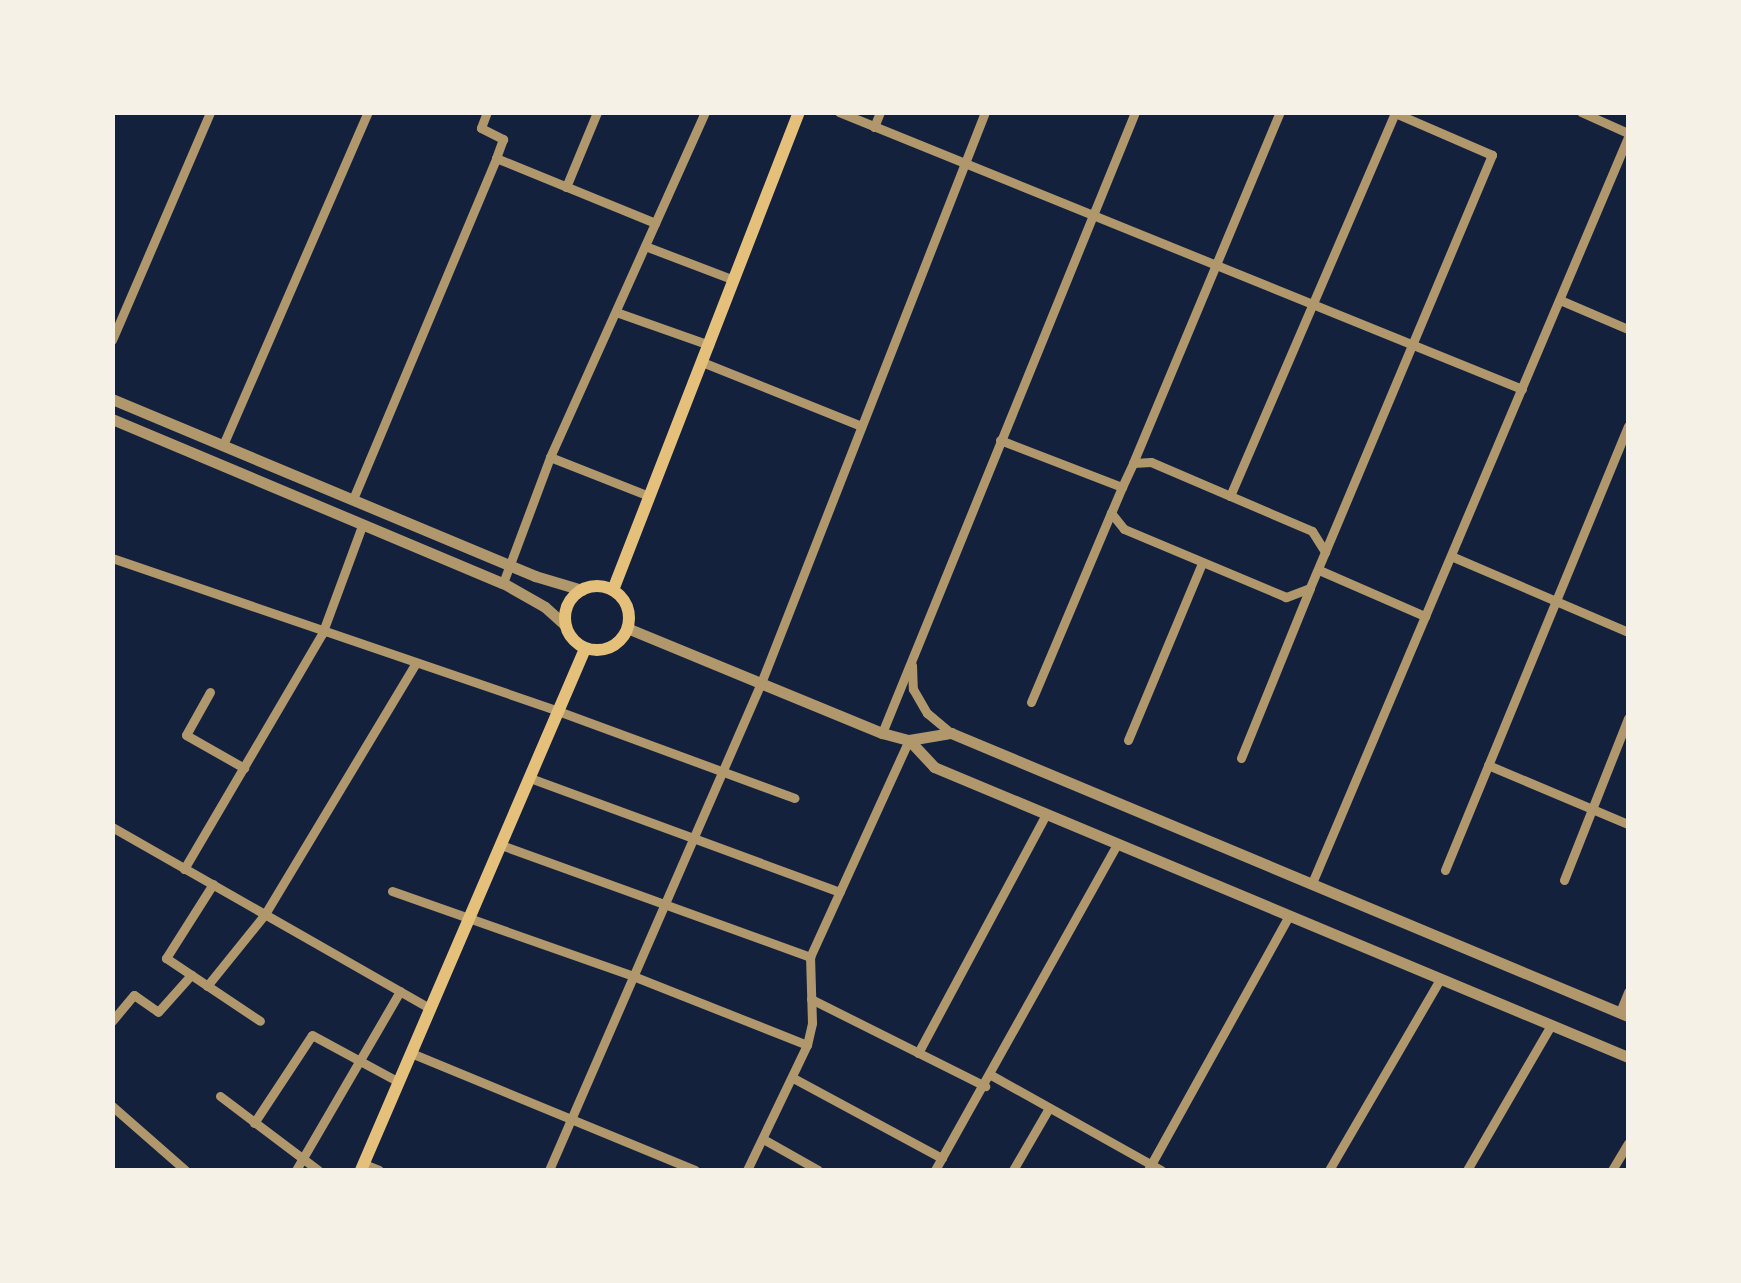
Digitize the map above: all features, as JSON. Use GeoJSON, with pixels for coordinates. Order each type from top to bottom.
{"type":"FeatureCollection","features":[{"type":"Feature","properties":{"kind":"main road"},"geometry":{"type":"LineString","coordinates":[[613,590],[799,112]]}},
{"type":"Feature","properties":{"kind":"main road"},"geometry":{"type":"LineString","coordinates":[[582,590],[613,590],[627,607],[628,628],[615,645],[596,651],[586,648],[566,626],[568,605],[582,590]]}},
{"type":"Feature","properties":{"kind":"main road"},"geometry":{"type":"LineString","coordinates":[[362,1167],[586,648]]}},
{"type":"Feature","properties":{"kind":"street"},"geometry":{"type":"LineString","coordinates":[[112,340],[210,112]]}},
{"type":"Feature","properties":{"kind":"street"},"geometry":{"type":"LineString","coordinates":[[223,444],[368,112]]}},
{"type":"Feature","properties":{"kind":"street"},"geometry":{"type":"LineString","coordinates":[[353,499],[496,158],[502,138],[481,128],[487,112]]}},
{"type":"Feature","properties":{"kind":"street"},"geometry":{"type":"LineString","coordinates":[[566,187],[597,112]]}},
{"type":"Feature","properties":{"kind":"street"},"geometry":{"type":"LineString","coordinates":[[503,583],[550,456],[705,112]]}},
{"type":"Feature","properties":{"kind":"street"},"geometry":{"type":"LineString","coordinates":[[839,112],[1522,388]]}},
{"type":"Feature","properties":{"kind":"street"},"geometry":{"type":"LineString","coordinates":[[874,127],[880,112]]}},
{"type":"Feature","properties":{"kind":"street"},"geometry":{"type":"LineString","coordinates":[[549,1170],[761,683],[985,112]]}},
{"type":"Feature","properties":{"kind":"street"},"geometry":{"type":"LineString","coordinates":[[882,732],[1135,112]]}},
{"type":"Feature","properties":{"kind":"street"},"geometry":{"type":"LineString","coordinates":[[1031,702],[1280,112]]}},
{"type":"Feature","properties":{"kind":"street"},"geometry":{"type":"LineString","coordinates":[[1312,884],[1628,135],[1581,112]]}},
{"type":"Feature","properties":{"kind":"street"},"geometry":{"type":"LineString","coordinates":[[1230,496],[1395,113],[1492,155],[1241,758]]}},
{"type":"Feature","properties":{"kind":"street"},"geometry":{"type":"LineString","coordinates":[[496,158],[655,223]]}},
{"type":"Feature","properties":{"kind":"street"},"geometry":{"type":"LineString","coordinates":[[645,246],[734,280]]}},
{"type":"Feature","properties":{"kind":"street"},"geometry":{"type":"LineString","coordinates":[[1560,300],[1628,329]]}},
{"type":"Feature","properties":{"kind":"street"},"geometry":{"type":"LineString","coordinates":[[616,312],[708,345]]}},
{"type":"Feature","properties":{"kind":"street"},"geometry":{"type":"LineString","coordinates":[[702,362],[861,426]]}},
{"type":"Feature","properties":{"kind":"street"},"geometry":{"type":"LineString","coordinates":[[112,398],[555,584],[582,590]]}},
{"type":"Feature","properties":{"kind":"street"},"geometry":{"type":"LineString","coordinates":[[112,419],[503,583],[546,607],[566,626]]}},
{"type":"Feature","properties":{"kind":"street"},"geometry":{"type":"LineString","coordinates":[[1445,870],[1628,426]]}},
{"type":"Feature","properties":{"kind":"street"},"geometry":{"type":"LineString","coordinates":[[1000,440],[1122,487]]}},
{"type":"Feature","properties":{"kind":"street"},"geometry":{"type":"LineString","coordinates":[[550,456],[649,496]]}},
{"type":"Feature","properties":{"kind":"street"},"geometry":{"type":"LineString","coordinates":[[1133,462],[1151,462],[1312,531],[1324,552]]}},
{"type":"Feature","properties":{"kind":"street"},"geometry":{"type":"LineString","coordinates":[[1112,513],[1124,529],[1286,597],[1310,588]]}},
{"type":"Feature","properties":{"kind":"street"},"geometry":{"type":"LineString","coordinates":[[184,869],[322,634],[362,526]]}},
{"type":"Feature","properties":{"kind":"street"},"geometry":{"type":"LineString","coordinates":[[1451,556],[1628,632]]}},
{"type":"Feature","properties":{"kind":"street"},"geometry":{"type":"LineString","coordinates":[[112,558],[794,798]]}},
{"type":"Feature","properties":{"kind":"street"},"geometry":{"type":"LineString","coordinates":[[1128,740],[1202,563]]}},
{"type":"Feature","properties":{"kind":"street"},"geometry":{"type":"LineString","coordinates":[[1319,570],[1425,616]]}},
{"type":"Feature","properties":{"kind":"street"},"geometry":{"type":"LineString","coordinates":[[628,628],[882,732],[909,740],[950,732]]}},
{"type":"Feature","properties":{"kind":"street"},"geometry":{"type":"LineString","coordinates":[[912,662],[913,689],[927,712],[950,732],[1624,1014],[1628,992]]}},
{"type":"Feature","properties":{"kind":"street"},"geometry":{"type":"LineString","coordinates":[[207,986],[265,914],[416,664]]}},
{"type":"Feature","properties":{"kind":"street"},"geometry":{"type":"LineString","coordinates":[[210,692],[186,736],[244,768]]}},
{"type":"Feature","properties":{"kind":"street"},"geometry":{"type":"LineString","coordinates":[[1564,880],[1628,718]]}},
{"type":"Feature","properties":{"kind":"street"},"geometry":{"type":"LineString","coordinates":[[909,740],[934,767],[1628,1057]]}},
{"type":"Feature","properties":{"kind":"street"},"geometry":{"type":"LineString","coordinates":[[747,1170],[795,1079],[808,1045],[810,957],[909,740]]}},
{"type":"Feature","properties":{"kind":"street"},"geometry":{"type":"LineString","coordinates":[[1488,765],[1628,824]]}},
{"type":"Feature","properties":{"kind":"street"},"geometry":{"type":"LineString","coordinates":[[530,778],[840,892]]}},
{"type":"Feature","properties":{"kind":"street"},"geometry":{"type":"LineString","coordinates":[[918,1053],[1046,814]]}},
{"type":"Feature","properties":{"kind":"street"},"geometry":{"type":"LineString","coordinates":[[112,827],[430,1008]]}},
{"type":"Feature","properties":{"kind":"street"},"geometry":{"type":"LineString","coordinates":[[501,844],[810,957]]}},
{"type":"Feature","properties":{"kind":"street"},"geometry":{"type":"LineString","coordinates":[[935,1170],[1117,844]]}},
{"type":"Feature","properties":{"kind":"street"},"geometry":{"type":"LineString","coordinates":[[213,884],[166,958],[260,1021]]}},
{"type":"Feature","properties":{"kind":"street"},"geometry":{"type":"LineString","coordinates":[[392,892],[633,976],[808,1045]]}},
{"type":"Feature","properties":{"kind":"street"},"geometry":{"type":"LineString","coordinates":[[1149,1168],[1289,916]]}},
{"type":"Feature","properties":{"kind":"street"},"geometry":{"type":"LineString","coordinates":[[112,1021],[134,995],[158,1012],[191,975]]}},
{"type":"Feature","properties":{"kind":"street"},"geometry":{"type":"LineString","coordinates":[[1328,1170],[1440,978]]}},
{"type":"Feature","properties":{"kind":"street"},"geometry":{"type":"LineString","coordinates":[[296,1170],[363,1062],[400,992]]}},
{"type":"Feature","properties":{"kind":"street"},"geometry":{"type":"LineString","coordinates":[[811,1000],[984,1086]]}},
{"type":"Feature","properties":{"kind":"street"},"geometry":{"type":"LineString","coordinates":[[1467,1170],[1550,1025]]}},
{"type":"Feature","properties":{"kind":"street"},"geometry":{"type":"LineString","coordinates":[[254,1123],[312,1035],[399,1082]]}},
{"type":"Feature","properties":{"kind":"street"},"geometry":{"type":"LineString","coordinates":[[412,1053],[695,1170]]}},
{"type":"Feature","properties":{"kind":"street"},"geometry":{"type":"LineString","coordinates":[[991,1075],[1149,1168],[1161,1170]]}},
{"type":"Feature","properties":{"kind":"street"},"geometry":{"type":"LineString","coordinates":[[795,1079],[942,1158]]}},
{"type":"Feature","properties":{"kind":"street"},"geometry":{"type":"LineString","coordinates":[[220,1096],[318,1170]]}},
{"type":"Feature","properties":{"kind":"street"},"geometry":{"type":"LineString","coordinates":[[112,1106],[185,1170]]}},
{"type":"Feature","properties":{"kind":"street"},"geometry":{"type":"LineString","coordinates":[[1013,1170],[1049,1108]]}},
{"type":"Feature","properties":{"kind":"street"},"geometry":{"type":"LineString","coordinates":[[763,1140],[818,1170]]}},
{"type":"Feature","properties":{"kind":"street"},"geometry":{"type":"LineString","coordinates":[[1612,1170],[1628,1143]]}},
{"type":"Feature","properties":{"kind":"street"},"geometry":{"type":"LineString","coordinates":[[362,1167],[379,1170]]}}]}
